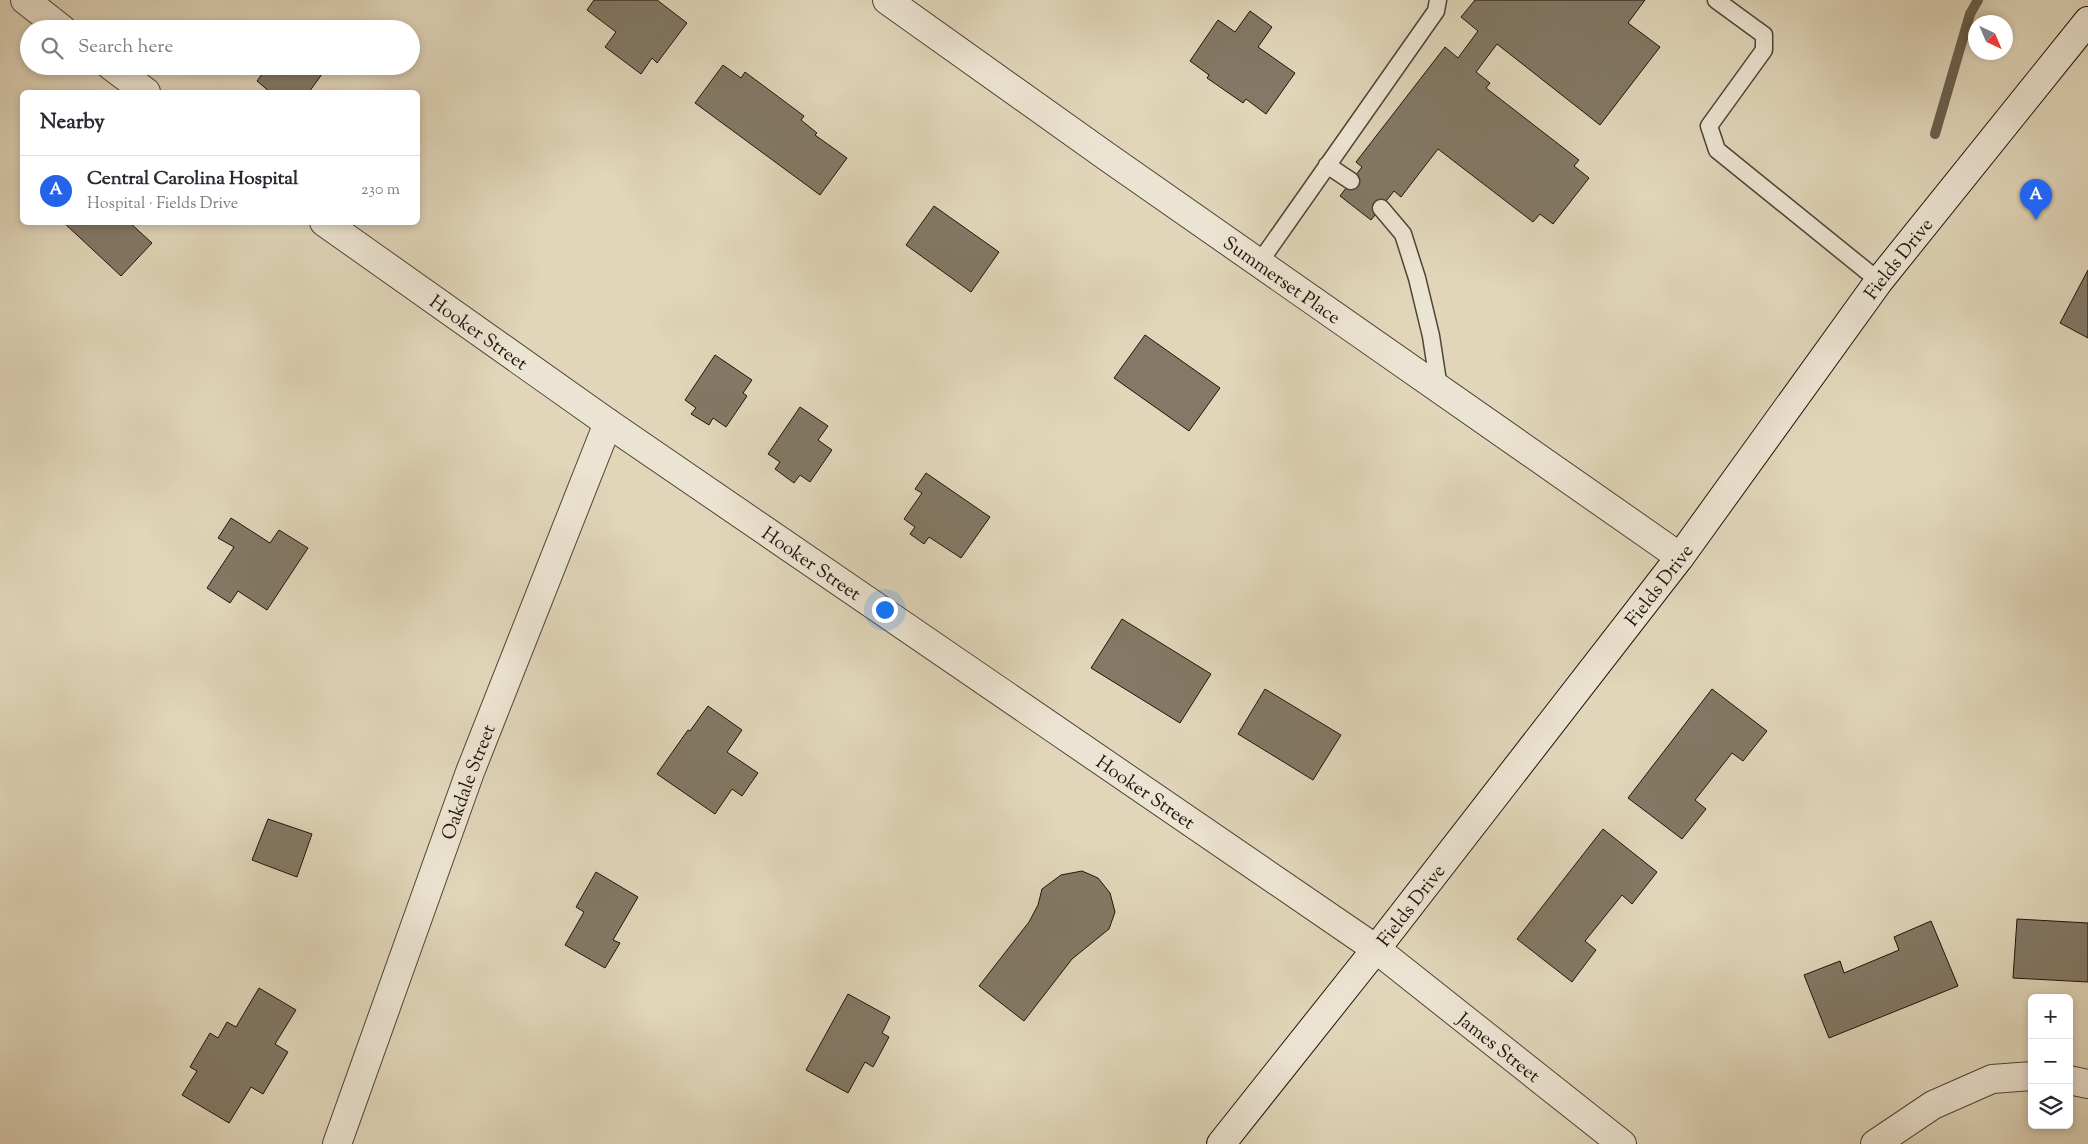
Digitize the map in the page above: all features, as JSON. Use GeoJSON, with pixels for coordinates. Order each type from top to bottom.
{"type":"FeatureCollection","features":[{"type":"Feature","properties":{"kind":"street"},"geometry":{"type":"LineString","coordinates":[[24,0],[50,20]]}},
{"type":"Feature","properties":{"kind":"street","name":"Summerset Place"},"geometry":{"type":"LineString","coordinates":[[886,0],[1680,557]]}},
{"type":"Feature","properties":{"kind":"street","name":"Fields Drive"},"geometry":{"type":"LineString","coordinates":[[1221,1144],[1376,949],[1680,557],[1879,281],[2088,21]]}},
{"type":"Feature","properties":{"kind":"street"},"geometry":{"type":"LineString","coordinates":[[123,75],[143,90]]}},
{"type":"Feature","properties":{"kind":"street","name":"Hooker Street"},"geometry":{"type":"LineString","coordinates":[[328,225],[608,423],[1376,949]]}},
{"type":"Feature","properties":{"kind":"street","name":"Oakdale Street"},"geometry":{"type":"LineString","coordinates":[[337,1144],[470,772],[608,423]]}},
{"type":"Feature","properties":{"kind":"street","name":"James Street"},"geometry":{"type":"LineString","coordinates":[[1376,949],[1622,1144]]}},
{"type":"Feature","properties":{"kind":"street"},"geometry":{"type":"LineString","coordinates":[[1875,1144],[1934,1105],[1992,1079],[2028,1076]]}},
{"type":"Feature","properties":{"kind":"street"},"geometry":{"type":"LineString","coordinates":[[2073,1081],[2088,1084]]}},
{"type":"Feature","properties":{"kind":"lane"},"geometry":{"type":"LineString","coordinates":[[1259,263],[1436,11],[1438,0]]}},
{"type":"Feature","properties":{"kind":"lane"},"geometry":{"type":"LineString","coordinates":[[1716,0],[1764,35],[1764,50],[1709,126],[1717,150],[1879,281]]}},
{"type":"Feature","properties":{"kind":"lane"},"geometry":{"type":"LineString","coordinates":[[1327,165],[1351,181]]}},
{"type":"Feature","properties":{"kind":"lane"},"geometry":{"type":"LineString","coordinates":[[1381,208],[1403,234],[1417,278],[1439,388]]}},
{"type":"Feature","properties":{"kind":"building"},"geometry":{"type":"Polygon","coordinates":[[[594,0],[657,0],[687,23],[657,63],[652,58],[641,74],[605,47],[616,32],[587,10],[594,0]]]}},
{"type":"Feature","properties":{"kind":"building"},"geometry":{"type":"Polygon","coordinates":[[[1475,0],[1645,0],[1628,23],[1660,47],[1600,125],[1497,44],[1476,72],[1490,83],[1486,88],[1579,160],[1574,166],[1589,178],[1553,224],[1540,214],[1533,222],[1438,149],[1401,197],[1394,191],[1371,220],[1340,196],[1362,167],[1356,162],[1445,47],[1458,58],[1478,31],[1461,17],[1475,0]]]}},
{"type":"Feature","properties":{"kind":"building"},"geometry":{"type":"Polygon","coordinates":[[[1250,11],[1272,27],[1258,47],[1295,73],[1266,114],[1246,99],[1243,103],[1207,78],[1209,75],[1190,61],[1218,20],[1235,32],[1250,11]]]}},
{"type":"Feature","properties":{"kind":"building"},"geometry":{"type":"Polygon","coordinates":[[[723,65],[741,78],[745,72],[804,116],[801,120],[817,133],[815,135],[847,158],[820,195],[695,103],[723,65]]]}},
{"type":"Feature","properties":{"kind":"building"},"geometry":{"type":"Polygon","coordinates":[[[261,75],[321,75],[310,90],[268,90],[257,81],[261,75]]]}},
{"type":"Feature","properties":{"kind":"building"},"geometry":{"type":"Polygon","coordinates":[[[934,206],[999,252],[971,292],[906,245],[934,206]]]}},
{"type":"Feature","properties":{"kind":"building"},"geometry":{"type":"Polygon","coordinates":[[[66,225],[132,225],[152,243],[121,276],[66,225]]]}},
{"type":"Feature","properties":{"kind":"building"},"geometry":{"type":"Polygon","coordinates":[[[2088,270],[2088,338],[2060,323],[2088,270]]]}},
{"type":"Feature","properties":{"kind":"building"},"geometry":{"type":"Polygon","coordinates":[[[1145,335],[1220,388],[1189,431],[1114,378],[1145,335]]]}},
{"type":"Feature","properties":{"kind":"building"},"geometry":{"type":"Polygon","coordinates":[[[715,355],[752,380],[743,393],[747,396],[726,427],[713,418],[709,425],[691,414],[696,408],[685,400],[715,355]]]}},
{"type":"Feature","properties":{"kind":"building"},"geometry":{"type":"Polygon","coordinates":[[[800,407],[828,426],[818,440],[832,450],[810,482],[800,475],[794,483],[775,469],[780,462],[768,454],[800,407]]]}},
{"type":"Feature","properties":{"kind":"building"},"geometry":{"type":"Polygon","coordinates":[[[926,473],[990,517],[961,558],[929,537],[924,544],[910,534],[915,527],[904,519],[922,493],[915,489],[926,473]]]}},
{"type":"Feature","properties":{"kind":"building"},"geometry":{"type":"Polygon","coordinates":[[[231,518],[270,543],[279,530],[308,548],[267,610],[238,591],[230,603],[207,588],[234,547],[218,538],[231,518]]]}},
{"type":"Feature","properties":{"kind":"building"},"geometry":{"type":"Polygon","coordinates":[[[1122,619],[1211,674],[1180,723],[1091,668],[1122,619]]]}},
{"type":"Feature","properties":{"kind":"building"},"geometry":{"type":"Polygon","coordinates":[[[1265,689],[1341,735],[1313,780],[1238,734],[1265,689]]]}},
{"type":"Feature","properties":{"kind":"building"},"geometry":{"type":"Polygon","coordinates":[[[1712,689],[1767,731],[1743,761],[1732,753],[1695,800],[1706,809],[1682,839],[1628,798],[1712,689]]]}},
{"type":"Feature","properties":{"kind":"building"},"geometry":{"type":"Polygon","coordinates":[[[708,706],[742,730],[727,752],[758,773],[742,796],[732,789],[715,814],[657,774],[688,730],[690,731],[708,706]]]}},
{"type":"Feature","properties":{"kind":"building"},"geometry":{"type":"Polygon","coordinates":[[[268,819],[312,834],[297,877],[252,860],[268,819]]]}},
{"type":"Feature","properties":{"kind":"building"},"geometry":{"type":"Polygon","coordinates":[[[1603,829],[1657,872],[1632,904],[1622,895],[1585,941],[1596,950],[1572,982],[1517,939],[1603,829]]]}},
{"type":"Feature","properties":{"kind":"building"},"geometry":{"type":"Polygon","coordinates":[[[1082,871],[1098,878],[1110,893],[1115,912],[1109,929],[1072,959],[1024,1021],[979,986],[1029,922],[1038,905],[1042,889],[1061,875],[1082,871]]]}},
{"type":"Feature","properties":{"kind":"building"},"geometry":{"type":"Polygon","coordinates":[[[596,872],[638,897],[613,940],[620,943],[605,968],[565,945],[584,912],[576,907],[596,872]]]}},
{"type":"Feature","properties":{"kind":"building"},"geometry":{"type":"Polygon","coordinates":[[[2017,919],[2088,923],[2088,982],[2013,978],[2017,919]]]}},
{"type":"Feature","properties":{"kind":"building"},"geometry":{"type":"Polygon","coordinates":[[[1931,921],[1958,986],[1829,1038],[1804,975],[1840,961],[1844,973],[1899,950],[1894,937],[1931,921]]]}},
{"type":"Feature","properties":{"kind":"building"},"geometry":{"type":"Polygon","coordinates":[[[259,988],[296,1010],[275,1044],[288,1052],[263,1094],[251,1087],[229,1123],[182,1095],[197,1071],[190,1067],[210,1033],[218,1038],[227,1022],[236,1027],[259,988]]]}},
{"type":"Feature","properties":{"kind":"building"},"geometry":{"type":"Polygon","coordinates":[[[848,994],[890,1017],[882,1033],[889,1037],[873,1067],[865,1062],[848,1093],[806,1070],[848,994]]]}},
{"type":"Feature","properties":{"kind":"waterway"},"geometry":{"type":"LineString","coordinates":[[1935,134],[1970,14],[1978,0]]}},
{"type":"Feature","properties":{"kind":"place","name":"Central Carolina Hospital"},"geometry":{"type":"Point","coordinates":[2036,220]}}]}
